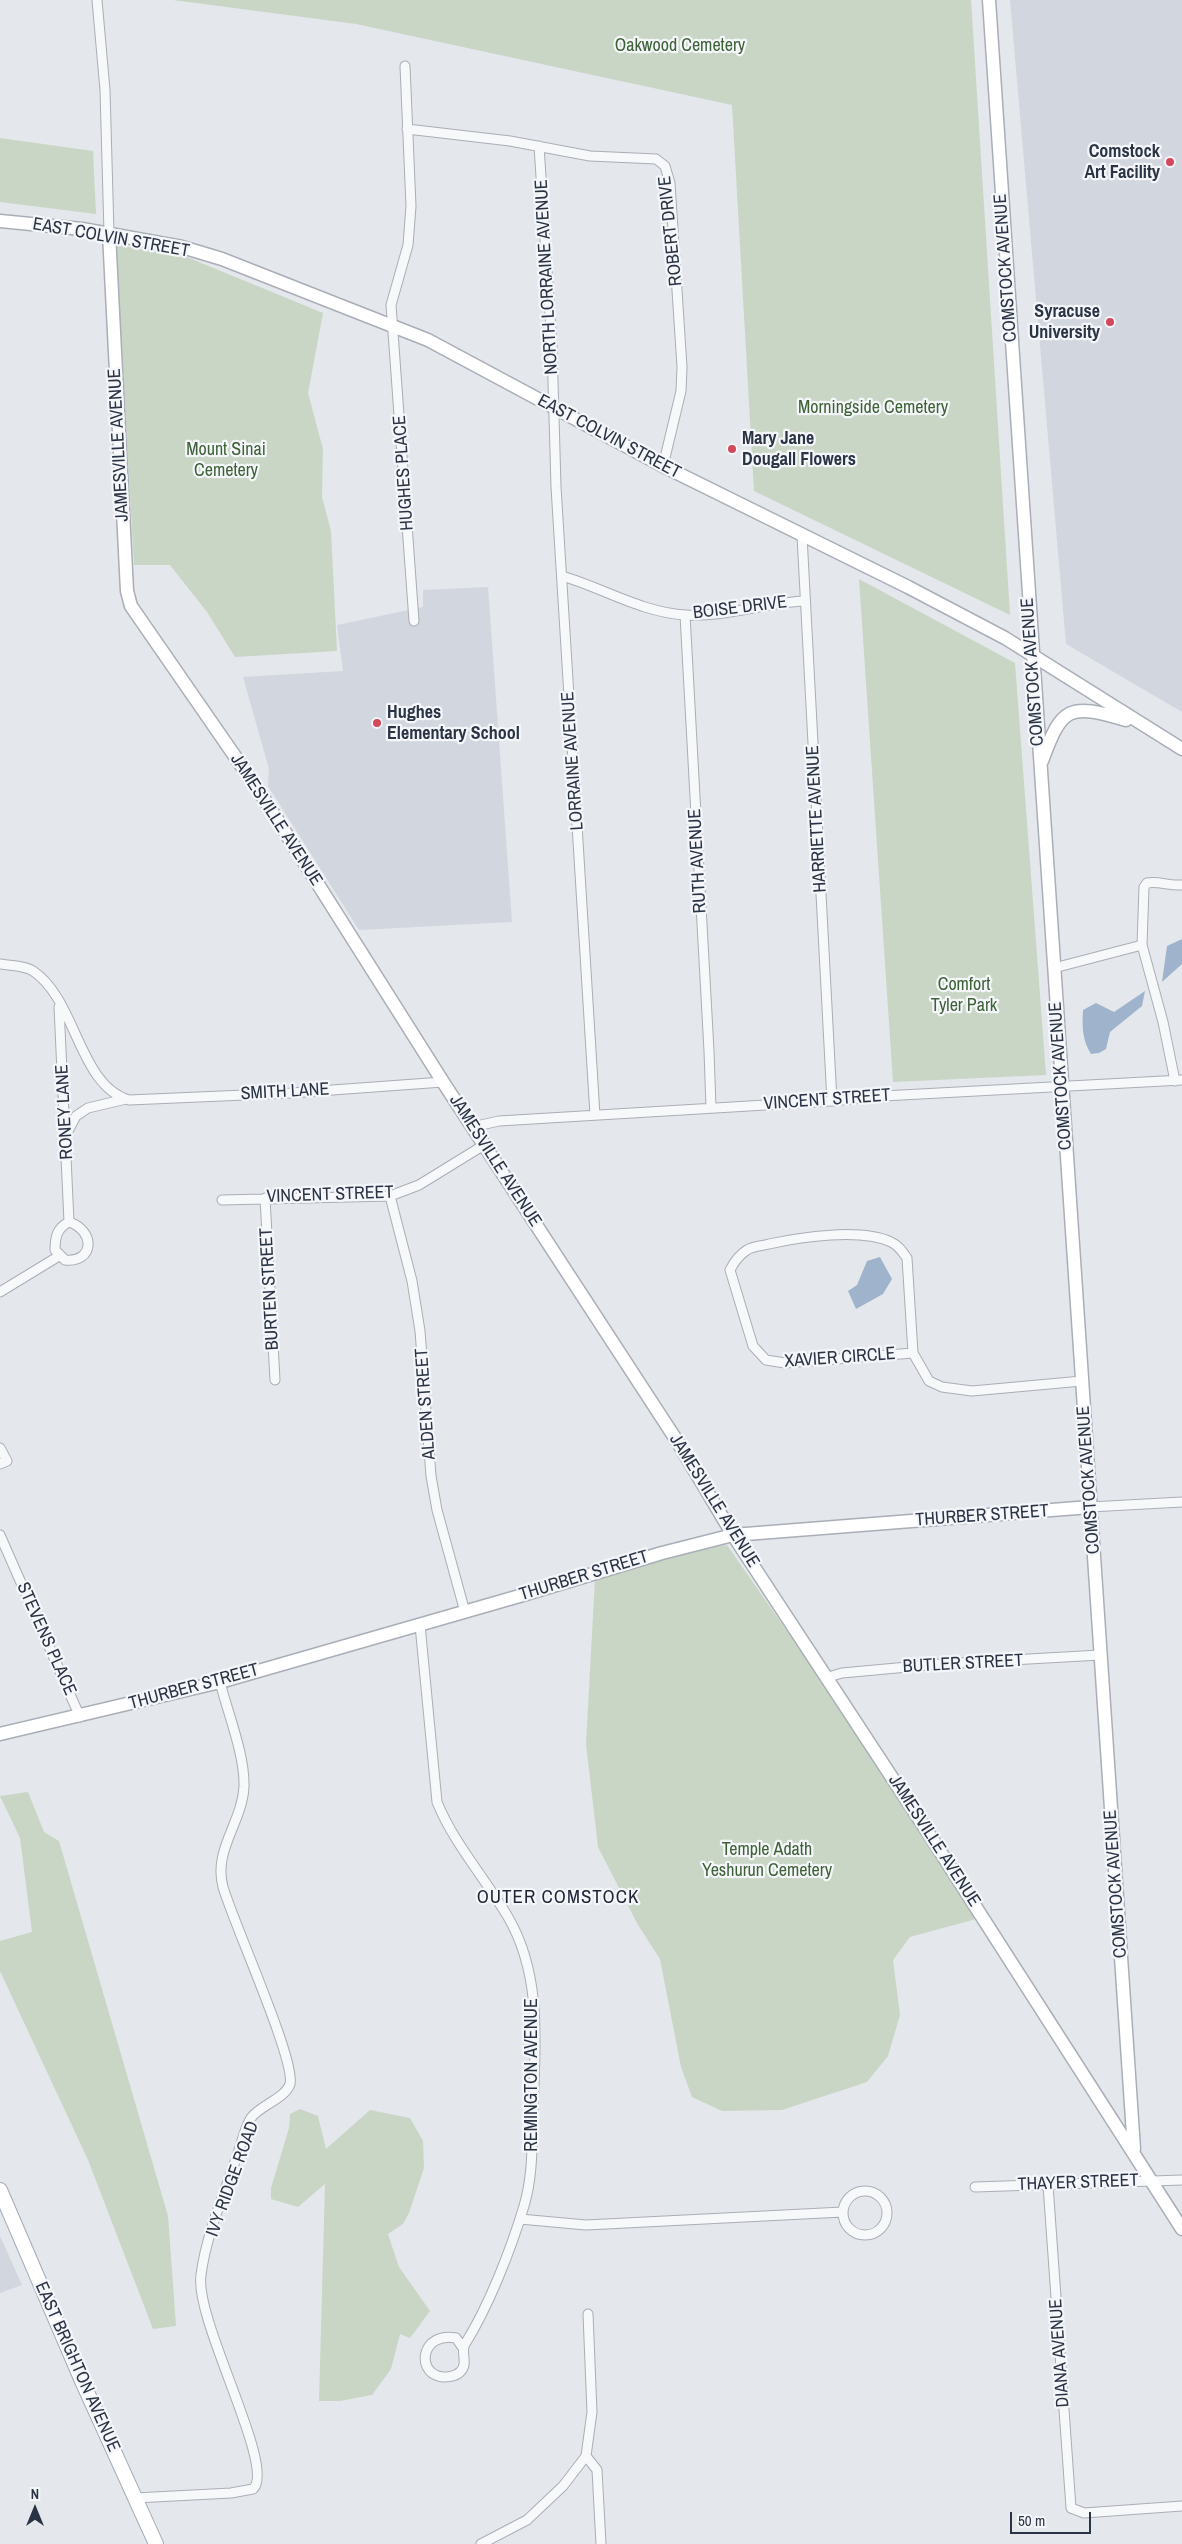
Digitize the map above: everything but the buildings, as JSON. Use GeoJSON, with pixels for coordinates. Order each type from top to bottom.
{"type":"FeatureCollection","features":[{"type":"Feature","properties":{"kind":"main road","name":"EAST BRIGHTON AVENUE"},"geometry":{"type":"LineString","coordinates":[[0,2190],[156,2544]]}},
{"type":"Feature","properties":{"kind":"street","name":"JAMESVILLE AVENUE"},"geometry":{"type":"LineString","coordinates":[[97,0],[105,90],[109,234],[127,592],[132,606],[261,794],[443,1082],[676,1441],[733,1535],[828,1677],[1182,2229]]}},
{"type":"Feature","properties":{"kind":"street","name":"COMSTOCK AVENUE"},"geometry":{"type":"LineString","coordinates":[[988,0],[1134,2152]]}},
{"type":"Feature","properties":{"kind":"street","name":"HUGHES PLACE"},"geometry":{"type":"LineString","coordinates":[[405,66],[410,216],[408,246],[391,305],[414,621]]}},
{"type":"Feature","properties":{"kind":"street","name":"ROBERT DRIVE"},"geometry":{"type":"LineString","coordinates":[[406,129],[539,146],[590,156],[656,159],[665,166],[670,183],[682,367],[681,392],[663,466]]}},
{"type":"Feature","properties":{"kind":"street","name":"NORTH LORRAINE AVENUE"},"geometry":{"type":"LineString","coordinates":[[539,146],[554,408]]}},
{"type":"Feature","properties":{"kind":"street","name":"EAST COLVIN STREET"},"geometry":{"type":"LineString","coordinates":[[0,220],[109,234],[182,248],[222,259],[393,325],[462,357],[663,466],[908,587],[1005,638],[1182,749]]}},
{"type":"Feature","properties":{"kind":"street","name":"LORRAINE AVENUE"},"geometry":{"type":"LineString","coordinates":[[554,408],[562,576],[595,1115]]}},
{"type":"Feature","properties":{"kind":"street","name":"HARRIETTE AVENUE"},"geometry":{"type":"LineString","coordinates":[[802,536],[832,1101]]}},
{"type":"Feature","properties":{"kind":"street","name":"BOISE DRIVE"},"geometry":{"type":"LineString","coordinates":[[562,576],[659,612],[684,615],[702,615],[804,601]]}},
{"type":"Feature","properties":{"kind":"street","name":"RUTH AVENUE"},"geometry":{"type":"LineString","coordinates":[[684,615],[709,1051],[710,1108]]}},
{"type":"Feature","properties":{"kind":"street"},"geometry":{"type":"LineString","coordinates":[[1040,766],[1053,731],[1062,718],[1076,711],[1113,716],[1140,724]]}},
{"type":"Feature","properties":{"kind":"street"},"geometry":{"type":"LineString","coordinates":[[1178,1081],[1142,945],[1144,887],[1147,883],[1154,882],[1167,886],[1182,886]]}},
{"type":"Feature","properties":{"kind":"street"},"geometry":{"type":"LineString","coordinates":[[1054,968],[1142,945]]}},
{"type":"Feature","properties":{"kind":"street"},"geometry":{"type":"LineString","coordinates":[[0,964],[32,970],[47,983],[92,1066],[109,1088],[120,1097],[126,1099]]}},
{"type":"Feature","properties":{"kind":"street","name":"RONEY LANE"},"geometry":{"type":"LineString","coordinates":[[59,1002],[69,1222]]}},
{"type":"Feature","properties":{"kind":"street","name":"VINCENT STREET"},"geometry":{"type":"LineString","coordinates":[[472,1127],[499,1122],[832,1101],[882,1096],[1178,1081]]}},
{"type":"Feature","properties":{"kind":"street","name":"SMITH LANE"},"geometry":{"type":"LineString","coordinates":[[66,1134],[76,1116],[88,1108],[126,1099],[291,1092],[443,1082]]}},
{"type":"Feature","properties":{"kind":"street","name":"VINCENT STREET"},"geometry":{"type":"LineString","coordinates":[[222,1200],[390,1196],[420,1185],[484,1144]]}},
{"type":"Feature","properties":{"kind":"street","name":"ALDEN STREET"},"geometry":{"type":"LineString","coordinates":[[390,1196],[412,1281],[420,1331],[431,1476],[437,1510],[465,1612]]}},
{"type":"Feature","properties":{"kind":"street","name":"BURTEN STREET"},"geometry":{"type":"LineString","coordinates":[[265,1198],[275,1380]]}},
{"type":"Feature","properties":{"kind":"street"},"geometry":{"type":"LineString","coordinates":[[69,1222],[80,1226],[88,1237],[88,1247],[84,1256],[74,1261],[65,1260],[55,1250],[55,1238],[60,1227],[69,1222]]}},
{"type":"Feature","properties":{"kind":"street","name":"XAVIER CIRCLE"},"geometry":{"type":"LineString","coordinates":[[914,1353],[785,1364],[766,1360],[753,1346],[730,1270],[735,1260],[748,1249],[816,1235],[860,1236],[890,1242],[901,1249],[906,1258],[914,1353],[930,1380],[942,1387],[972,1391],[1082,1381]]}},
{"type":"Feature","properties":{"kind":"street"},"geometry":{"type":"LineString","coordinates":[[0,1292],[59,1256]]}},
{"type":"Feature","properties":{"kind":"street"},"geometry":{"type":"LineString","coordinates":[[0,1448],[7,1460],[0,1464]]}},
{"type":"Feature","properties":{"kind":"street","name":"THURBER STREET"},"geometry":{"type":"LineString","coordinates":[[0,1734],[220,1682],[662,1553],[733,1535],[765,1530],[1182,1502]]}},
{"type":"Feature","properties":{"kind":"street","name":"STEVENS PLACE"},"geometry":{"type":"LineString","coordinates":[[0,1534],[80,1716]]}},
{"type":"Feature","properties":{"kind":"street","name":"REMINGTON AVENUE"},"geometry":{"type":"LineString","coordinates":[[420,1625],[432,1768],[437,1802],[445,1822],[508,1918],[522,1949],[530,1974],[536,2031],[531,2178],[520,2219],[481,2318],[463,2348],[464,2364],[460,2372],[450,2377],[440,2377],[432,2373],[426,2364],[427,2350],[430,2343],[436,2338],[447,2336],[456,2338],[463,2348]]}},
{"type":"Feature","properties":{"kind":"street","name":"BUTLER STREET"},"geometry":{"type":"LineString","coordinates":[[828,1677],[842,1672],[940,1664],[1100,1655]]}},
{"type":"Feature","properties":{"kind":"street","name":"IVY RIDGE ROAD"},"geometry":{"type":"LineString","coordinates":[[135,2498],[230,2492],[253,2489],[258,2482],[258,2465],[248,2429],[213,2340],[204,2310],[201,2275],[218,2211],[252,2117],[285,2091],[290,2082],[289,2065],[283,2046],[222,1885],[221,1866],[224,1844],[237,1816],[244,1790],[243,1769],[220,1682]]}},
{"type":"Feature","properties":{"kind":"street","name":"THAYER STREET"},"geometry":{"type":"LineString","coordinates":[[975,2187],[1182,2180]]}},
{"type":"Feature","properties":{"kind":"street","name":"DIANA AVENUE"},"geometry":{"type":"LineString","coordinates":[[1048,2185],[1071,2508],[1084,2513],[1182,2506]]}},
{"type":"Feature","properties":{"kind":"street"},"geometry":{"type":"LineString","coordinates":[[865,2191],[879,2196],[886,2208],[886,2216],[880,2229],[866,2234],[852,2231],[847,2226],[843,2212],[847,2199],[858,2192],[865,2191]]}},
{"type":"Feature","properties":{"kind":"street"},"geometry":{"type":"LineString","coordinates":[[520,2219],[586,2225],[843,2212]]}},
{"type":"Feature","properties":{"kind":"street"},"geometry":{"type":"LineString","coordinates":[[481,2544],[527,2520],[563,2486],[586,2456],[592,2412],[588,2314]]}},
{"type":"Feature","properties":{"kind":"street"},"geometry":{"type":"LineString","coordinates":[[586,2456],[597,2470],[601,2544]]}},
{"type":"Feature","properties":{"kind":"shaded area","name":"Syracuse University"},"geometry":{"type":"Polygon","coordinates":[[[1010,0],[1182,0],[1182,712],[1066,644],[1010,0]]]}},
{"type":"Feature","properties":{"kind":"shaded area","name":"Hughes Elementary School"},"geometry":{"type":"Polygon","coordinates":[[[488,587],[512,922],[359,930],[268,786],[269,769],[243,677],[343,671],[337,625],[423,607],[423,590],[488,587]]]}},
{"type":"Feature","properties":{"kind":"shaded area"},"geometry":{"type":"Polygon","coordinates":[[[0,2236],[22,2285],[0,2293],[0,2236]]]}},
{"type":"Feature","properties":{"kind":"green space","name":"Morningside Cemetery"},"geometry":{"type":"Polygon","coordinates":[[[173,0],[971,0],[1010,615],[754,491],[732,105],[356,24],[173,0]]]}},
{"type":"Feature","properties":{"kind":"green space"},"geometry":{"type":"Polygon","coordinates":[[[0,138],[93,151],[96,214],[0,202],[0,138]]]}},
{"type":"Feature","properties":{"kind":"green space","name":"Mount Sinai Cemetery"},"geometry":{"type":"Polygon","coordinates":[[[116,245],[182,255],[323,313],[308,393],[323,449],[322,497],[331,531],[337,651],[235,657],[207,612],[170,565],[134,565],[116,245]]]}},
{"type":"Feature","properties":{"kind":"green space","name":"Comfort Tyler Park"},"geometry":{"type":"Polygon","coordinates":[[[859,579],[1015,663],[1046,1075],[893,1082],[859,579]]]}},
{"type":"Feature","properties":{"kind":"green space","name":"Temple Adath Yeshurun Cemetery"},"geometry":{"type":"Polygon","coordinates":[[[727,1545],[826,1687],[976,1919],[910,1937],[893,1960],[900,2015],[888,2056],[867,2082],[782,2110],[722,2111],[692,2097],[681,2067],[660,1959],[638,1925],[598,1847],[586,1744],[595,1579],[694,1549],[727,1545]]]}},
{"type":"Feature","properties":{"kind":"green space"},"geometry":{"type":"Polygon","coordinates":[[[28,1792],[44,1832],[59,1841],[168,2216],[176,2326],[153,2329],[88,2160],[0,1971],[0,1941],[32,1932],[20,1838],[0,1796],[28,1792]]]}},
{"type":"Feature","properties":{"kind":"green space"},"geometry":{"type":"Polygon","coordinates":[[[300,2109],[318,2116],[326,2149],[370,2110],[410,2118],[423,2141],[424,2168],[409,2213],[403,2224],[388,2234],[399,2267],[430,2311],[410,2338],[400,2334],[391,2369],[372,2395],[340,2401],[319,2401],[325,2184],[298,2207],[271,2199],[271,2188],[289,2128],[290,2114],[300,2109]]]}},
{"type":"Feature","properties":{"kind":"water"},"geometry":{"type":"Polygon","coordinates":[[[1182,939],[1182,964],[1162,982],[1167,946],[1182,939]]]}},
{"type":"Feature","properties":{"kind":"water"},"geometry":{"type":"Polygon","coordinates":[[[1145,991],[1142,1006],[1110,1032],[1106,1049],[1099,1053],[1091,1054],[1083,1033],[1083,1010],[1096,1003],[1114,1012],[1145,991]]]}},
{"type":"Feature","properties":{"kind":"water"},"geometry":{"type":"Polygon","coordinates":[[[880,1257],[892,1279],[883,1294],[856,1309],[848,1291],[857,1285],[867,1261],[880,1257]]]}},
{"type":"Feature","properties":{"kind":"place","name":"Comstock Art Facility"},"geometry":{"type":"Point","coordinates":[1170,162]}},
{"type":"Feature","properties":{"kind":"place","name":"Syracuse University"},"geometry":{"type":"Point","coordinates":[1110,322]}},
{"type":"Feature","properties":{"kind":"place","name":"Mary Jane Dougall Flowers"},"geometry":{"type":"Point","coordinates":[732,449]}},
{"type":"Feature","properties":{"kind":"place","name":"Hughes Elementary School"},"geometry":{"type":"Point","coordinates":[377,723]}},
{"type":"Feature","properties":{"kind":"district","name":"OUTER COMSTOCK"},"geometry":{"type":"Point","coordinates":[558,1898]}},
{"type":"Feature","properties":{"kind":"park label","name":"Oakwood Cemetery"},"geometry":{"type":"Point","coordinates":[680,46]}}]}
